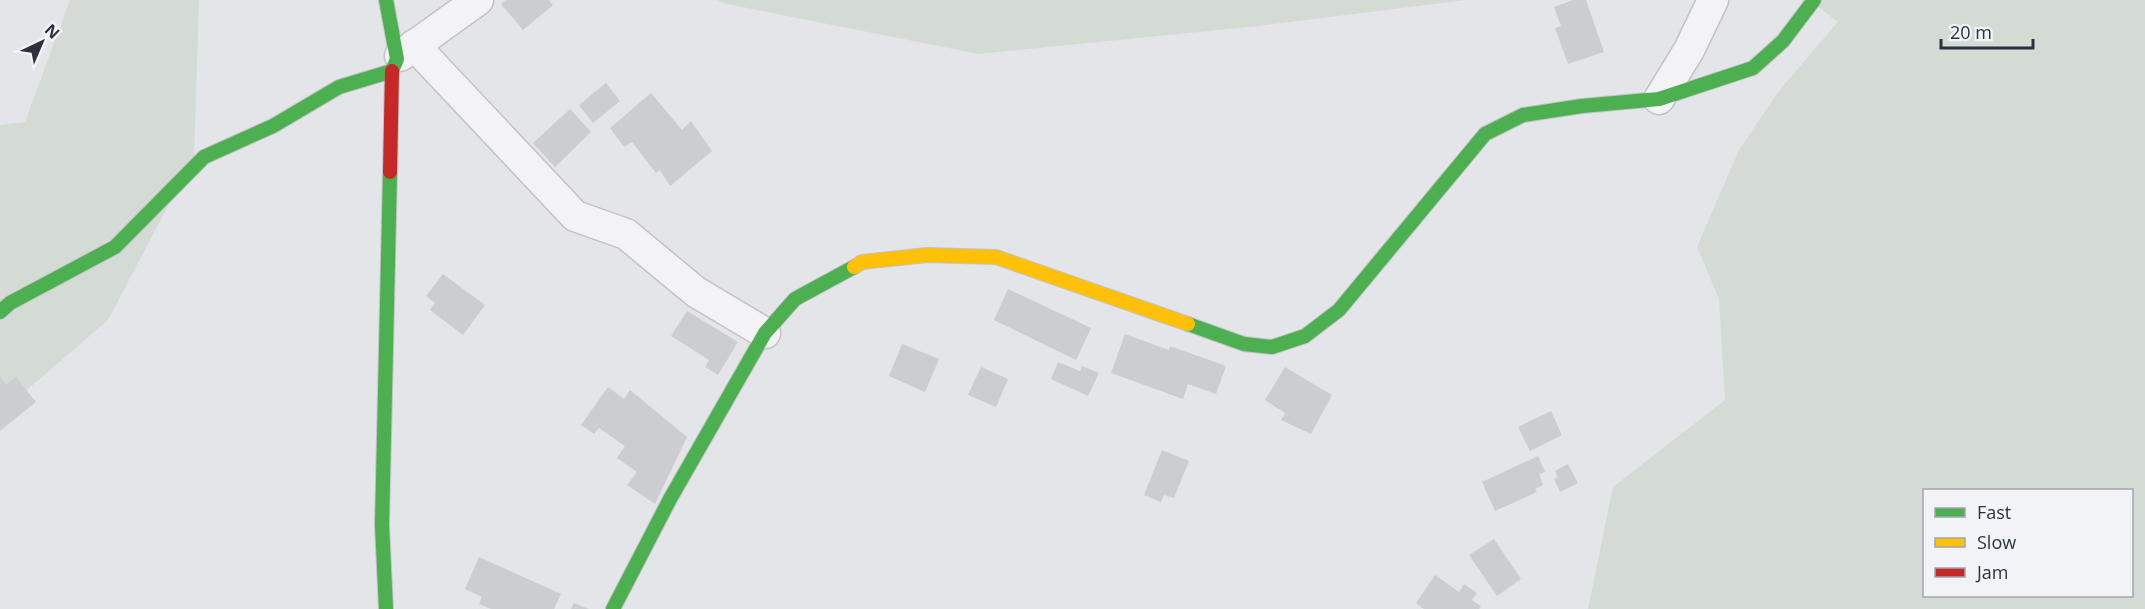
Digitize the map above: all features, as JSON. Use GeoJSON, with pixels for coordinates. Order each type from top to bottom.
{"type":"FeatureCollection","features":[{"type":"Feature","properties":{"kind":"street"},"geometry":{"type":"LineString","coordinates":[[386,0],[401,58],[382,525],[386,609]]}},
{"type":"Feature","properties":{"kind":"street"},"geometry":{"type":"LineString","coordinates":[[0,312],[10,303],[115,247],[204,157],[273,126],[339,87],[401,58],[478,0]]}},
{"type":"Feature","properties":{"kind":"street"},"geometry":{"type":"LineString","coordinates":[[1659,99],[1689,50],[1713,0]]}},
{"type":"Feature","properties":{"kind":"street"},"geometry":{"type":"LineString","coordinates":[[613,609],[670,499],[765,333],[795,299],[862,262],[927,255],[996,257],[1244,344],[1272,347],[1305,336],[1339,310],[1485,134],[1523,116],[1582,106],[1659,99],[1753,68],[1783,41],[1814,0]]}},
{"type":"Feature","properties":{"kind":"street"},"geometry":{"type":"LineString","coordinates":[[401,58],[575,216],[626,234],[696,292],[765,333]]}},
{"type":"Feature","properties":{"kind":"shaded area"},"geometry":{"type":"Polygon","coordinates":[[[70,0],[199,0],[194,156],[108,320],[0,413],[0,125],[25,122],[70,0]]]}},
{"type":"Feature","properties":{"kind":"shaded area"},"geometry":{"type":"Polygon","coordinates":[[[717,0],[1466,0],[1259,26],[979,54],[727,4],[717,0]]]}},
{"type":"Feature","properties":{"kind":"shaded area"},"geometry":{"type":"Polygon","coordinates":[[[1809,0],[2145,0],[2145,609],[1588,609],[1613,487],[1725,400],[1719,299],[1697,247],[1739,150],[1778,92],[1838,22],[1809,0]]]}},
{"type":"Feature","properties":{"kind":"building"},"geometry":{"type":"Polygon","coordinates":[[[506,0],[549,0],[553,5],[523,30],[501,4],[506,0]]]}},
{"type":"Feature","properties":{"kind":"building"},"geometry":{"type":"Polygon","coordinates":[[[1573,0],[1586,0],[1604,52],[1568,64],[1555,28],[1561,26],[1554,7],[1573,0]]]}},
{"type":"Feature","properties":{"kind":"building"},"geometry":{"type":"Polygon","coordinates":[[[606,83],[620,101],[593,123],[579,105],[606,83]]]}},
{"type":"Feature","properties":{"kind":"building"},"geometry":{"type":"Polygon","coordinates":[[[651,93],[682,130],[691,121],[712,151],[670,186],[660,170],[656,173],[632,142],[624,147],[610,128],[651,93]]]}},
{"type":"Feature","properties":{"kind":"building"},"geometry":{"type":"Polygon","coordinates":[[[570,109],[591,132],[555,167],[533,143],[570,109]]]}},
{"type":"Feature","properties":{"kind":"building"},"geometry":{"type":"Polygon","coordinates":[[[443,274],[485,305],[463,335],[430,310],[435,303],[426,296],[443,274]]]}},
{"type":"Feature","properties":{"kind":"building"},"geometry":{"type":"Polygon","coordinates":[[[1008,289],[1091,328],[1076,360],[994,320],[1008,289]]]}},
{"type":"Feature","properties":{"kind":"building"},"geometry":{"type":"Polygon","coordinates":[[[687,311],[738,342],[718,375],[705,367],[709,360],[671,336],[687,311]]]}},
{"type":"Feature","properties":{"kind":"building"},"geometry":{"type":"Polygon","coordinates":[[[1125,334],[1169,350],[1170,346],[1226,366],[1216,394],[1188,384],[1183,399],[1111,373],[1125,334]]]}},
{"type":"Feature","properties":{"kind":"building"},"geometry":{"type":"Polygon","coordinates":[[[902,344],[939,359],[925,392],[889,376],[902,344]]]}},
{"type":"Feature","properties":{"kind":"building"},"geometry":{"type":"Polygon","coordinates":[[[1058,362],[1080,371],[1082,366],[1099,373],[1088,396],[1051,379],[1058,362]]]}},
{"type":"Feature","properties":{"kind":"building"},"geometry":{"type":"Polygon","coordinates":[[[981,367],[1008,379],[996,407],[968,395],[981,367]]]}},
{"type":"Feature","properties":{"kind":"building"},"geometry":{"type":"Polygon","coordinates":[[[1285,367],[1332,395],[1311,434],[1281,420],[1285,413],[1265,400],[1285,367]]]}},
{"type":"Feature","properties":{"kind":"building"},"geometry":{"type":"Polygon","coordinates":[[[0,377],[6,385],[16,377],[36,402],[0,431],[0,377]]]}},
{"type":"Feature","properties":{"kind":"building"},"geometry":{"type":"Polygon","coordinates":[[[608,387],[624,399],[630,390],[687,437],[655,504],[627,485],[637,472],[617,458],[625,446],[599,428],[594,434],[581,425],[608,387]]]}},
{"type":"Feature","properties":{"kind":"building"},"geometry":{"type":"Polygon","coordinates":[[[1551,411],[1562,435],[1530,451],[1518,427],[1551,411]]]}},
{"type":"Feature","properties":{"kind":"building"},"geometry":{"type":"Polygon","coordinates":[[[1162,450],[1189,461],[1174,498],[1164,495],[1161,502],[1144,495],[1162,450]]]}},
{"type":"Feature","properties":{"kind":"building"},"geometry":{"type":"Polygon","coordinates":[[[1538,456],[1545,472],[1539,474],[1543,485],[1535,489],[1537,492],[1495,511],[1482,482],[1538,456]]]}},
{"type":"Feature","properties":{"kind":"building"},"geometry":{"type":"Polygon","coordinates":[[[1568,464],[1578,483],[1560,492],[1554,479],[1558,477],[1555,471],[1568,464]]]}},
{"type":"Feature","properties":{"kind":"building"},"geometry":{"type":"Polygon","coordinates":[[[1494,539],[1521,579],[1497,596],[1469,555],[1494,539]]]}},
{"type":"Feature","properties":{"kind":"building"},"geometry":{"type":"Polygon","coordinates":[[[479,557],[561,594],[554,609],[491,609],[479,604],[482,597],[465,589],[479,557]]]}},
{"type":"Feature","properties":{"kind":"building"},"geometry":{"type":"Polygon","coordinates":[[[1435,575],[1459,592],[1464,584],[1477,593],[1472,600],[1481,606],[1479,609],[1424,609],[1416,603],[1435,575]]]}},
{"type":"Feature","properties":{"kind":"building"},"geometry":{"type":"Polygon","coordinates":[[[574,603],[589,609],[571,609],[574,603]]]}},
{"type":"Feature","properties":{"kind":"traffic: fast"},"geometry":{"type":"LineString","coordinates":[[0,312],[10,303],[115,247],[204,157],[273,126],[339,87],[392,71],[397,59],[386,0]]}},
{"type":"Feature","properties":{"kind":"traffic: fast"},"geometry":{"type":"LineString","coordinates":[[1188,324],[1244,344],[1272,347],[1305,336],[1339,310],[1485,134],[1523,115],[1582,106],[1659,99],[1753,68],[1783,41],[1814,0]]}},
{"type":"Feature","properties":{"kind":"traffic: fast"},"geometry":{"type":"LineString","coordinates":[[386,609],[382,525],[390,172]]}},
{"type":"Feature","properties":{"kind":"traffic: fast"},"geometry":{"type":"LineString","coordinates":[[613,609],[670,499],[765,333],[795,299],[854,267]]}},
{"type":"Feature","properties":{"kind":"traffic: slow"},"geometry":{"type":"LineString","coordinates":[[854,267],[862,262],[927,255],[996,257],[1188,324]]}},
{"type":"Feature","properties":{"kind":"traffic: jam"},"geometry":{"type":"LineString","coordinates":[[390,172],[392,71]]}}]}
